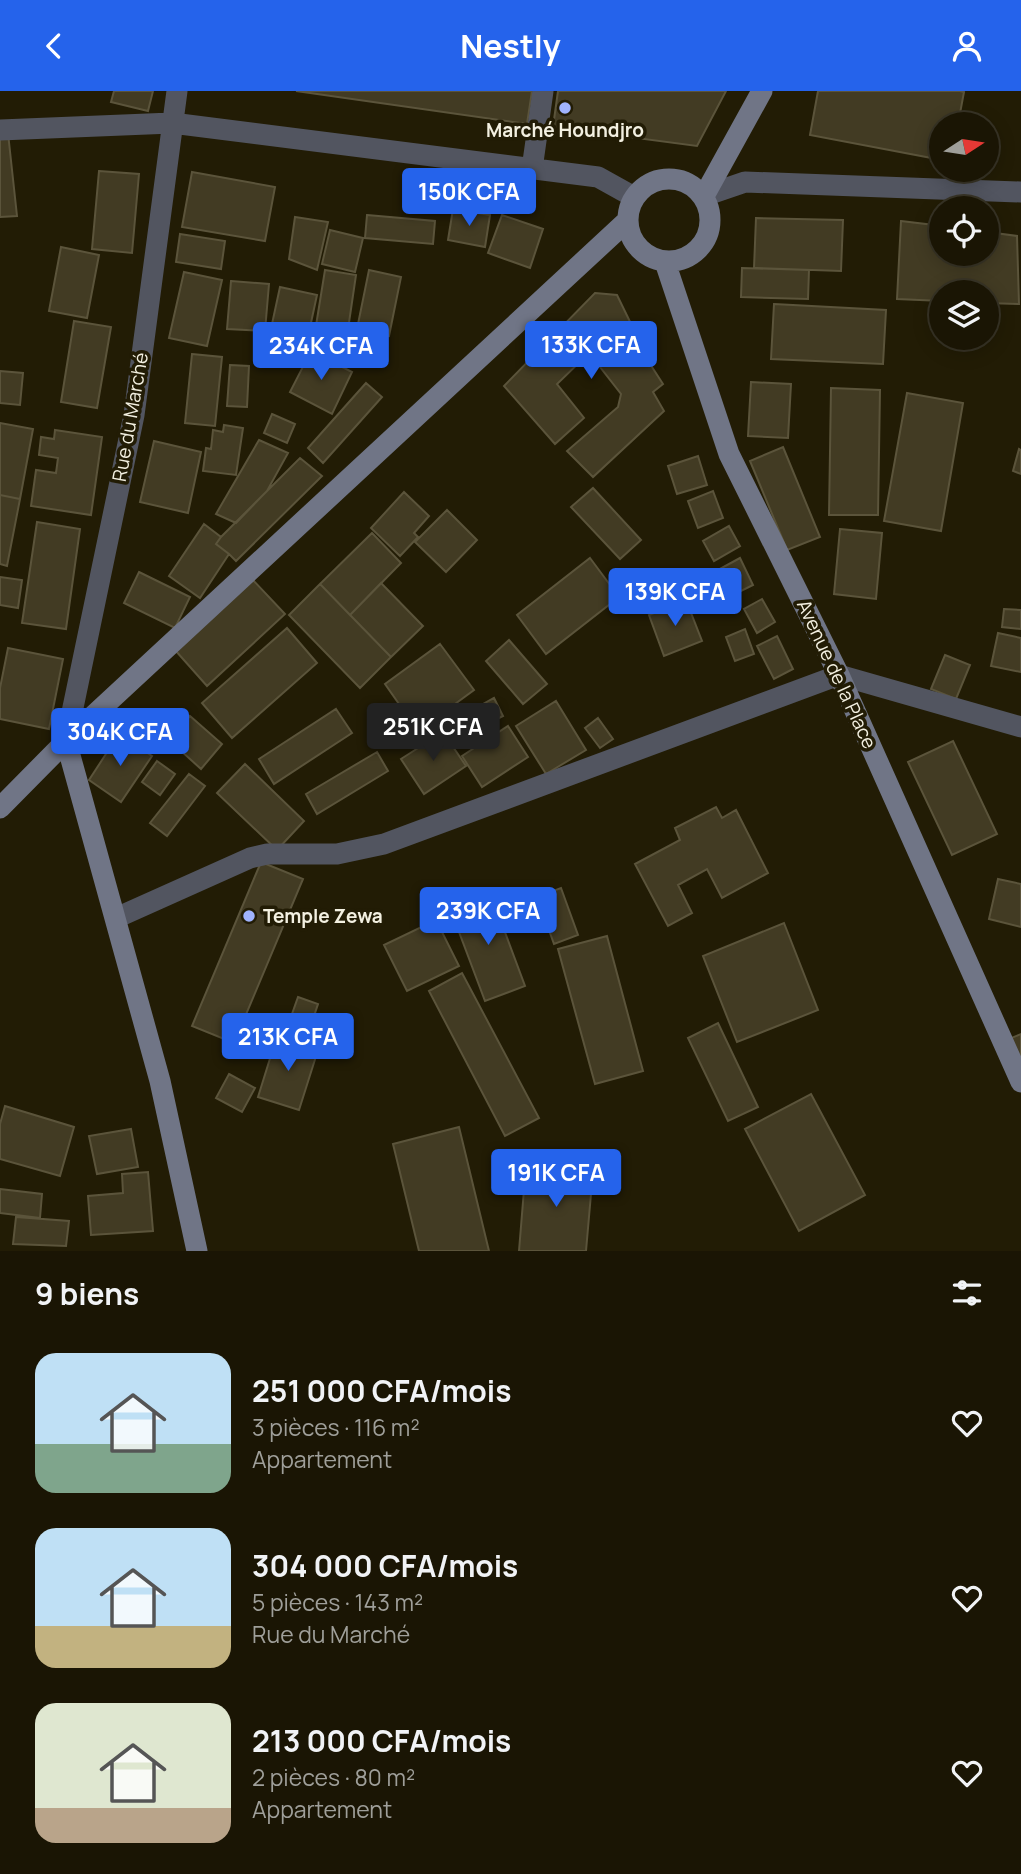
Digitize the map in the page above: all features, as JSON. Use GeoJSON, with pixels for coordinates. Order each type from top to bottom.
{"type":"FeatureCollection","features":[{"type":"Feature","properties":{"kind":"street","name":"Rue du Marché"},"geometry":{"type":"LineString","coordinates":[[66,741],[134,415],[177,91]]}},
{"type":"Feature","properties":{"kind":"street"},"geometry":{"type":"LineString","coordinates":[[531,169],[543,91]]}},
{"type":"Feature","properties":{"kind":"street"},"geometry":{"type":"LineString","coordinates":[[704,197],[762,91]]}},
{"type":"Feature","properties":{"kind":"street"},"geometry":{"type":"LineString","coordinates":[[0,130],[172,123],[598,177],[634,197]]}},
{"type":"Feature","properties":{"kind":"street"},"geometry":{"type":"LineString","coordinates":[[661,179],[677,179],[692,185],[704,197],[711,214],[709,233],[700,249],[684,260],[665,262],[650,258],[638,249],[630,235],[627,221],[634,197],[646,185],[661,179]]}},
{"type":"Feature","properties":{"kind":"street"},"geometry":{"type":"LineString","coordinates":[[704,197],[745,182],[1021,192]]}},
{"type":"Feature","properties":{"kind":"street"},"geometry":{"type":"LineString","coordinates":[[0,809],[66,741],[627,221]]}},
{"type":"Feature","properties":{"kind":"street","name":"Avenue de la Place"},"geometry":{"type":"LineString","coordinates":[[665,262],[729,454],[839,675],[1021,1082]]}},
{"type":"Feature","properties":{"kind":"street"},"geometry":{"type":"LineString","coordinates":[[117,918],[250,858],[267,854],[337,854],[384,844],[839,675],[1021,727]]}},
{"type":"Feature","properties":{"kind":"street"},"geometry":{"type":"LineString","coordinates":[[66,741],[160,1081],[197,1251]]}},
{"type":"Feature","properties":{"kind":"building"},"geometry":{"type":"Polygon","coordinates":[[[114,91],[153,91],[148,111],[111,102],[114,91]]]}},
{"type":"Feature","properties":{"kind":"building"},"geometry":{"type":"Polygon","coordinates":[[[296,91],[532,91],[527,124],[296,91]]]}},
{"type":"Feature","properties":{"kind":"building","name":"Marché Houndjro"},"geometry":{"type":"Polygon","coordinates":[[[558,91],[726,91],[697,146],[553,127],[558,91]]]}},
{"type":"Feature","properties":{"kind":"building"},"geometry":{"type":"Polygon","coordinates":[[[818,91],[964,92],[960,112],[929,112],[929,158],[810,135],[818,91]]]}},
{"type":"Feature","properties":{"kind":"building"},"geometry":{"type":"Polygon","coordinates":[[[8,133],[17,216],[0,217],[0,134],[8,133]]]}},
{"type":"Feature","properties":{"kind":"building"},"geometry":{"type":"Polygon","coordinates":[[[99,171],[139,174],[132,253],[92,249],[99,171]]]}},
{"type":"Feature","properties":{"kind":"building"},"geometry":{"type":"Polygon","coordinates":[[[192,172],[275,187],[265,241],[182,227],[192,172]]]}},
{"type":"Feature","properties":{"kind":"building"},"geometry":{"type":"Polygon","coordinates":[[[453,209],[490,215],[485,247],[448,240],[453,209]]]}},
{"type":"Feature","properties":{"kind":"building"},"geometry":{"type":"Polygon","coordinates":[[[367,215],[435,221],[433,244],[365,238],[367,215]]]}},
{"type":"Feature","properties":{"kind":"building"},"geometry":{"type":"Polygon","coordinates":[[[502,215],[543,229],[530,268],[488,253],[502,215]]]}},
{"type":"Feature","properties":{"kind":"building"},"geometry":{"type":"Polygon","coordinates":[[[295,217],[328,222],[317,270],[289,259],[295,217]]]}},
{"type":"Feature","properties":{"kind":"building"},"geometry":{"type":"Polygon","coordinates":[[[756,218],[843,220],[841,271],[754,268],[756,218]]]}},
{"type":"Feature","properties":{"kind":"building"},"geometry":{"type":"Polygon","coordinates":[[[901,221],[929,224],[929,266],[999,266],[999,234],[1017,236],[1019,304],[999,303],[999,280],[929,280],[929,300],[897,299],[901,221]]]}},
{"type":"Feature","properties":{"kind":"building"},"geometry":{"type":"Polygon","coordinates":[[[330,230],[363,238],[355,272],[322,264],[330,230]]]}},
{"type":"Feature","properties":{"kind":"building"},"geometry":{"type":"Polygon","coordinates":[[[180,234],[225,241],[221,269],[176,262],[180,234]]]}},
{"type":"Feature","properties":{"kind":"building"},"geometry":{"type":"Polygon","coordinates":[[[61,247],[99,255],[87,318],[49,311],[61,247]]]}},
{"type":"Feature","properties":{"kind":"building"},"geometry":{"type":"Polygon","coordinates":[[[742,268],[809,270],[808,299],[741,297],[742,268]]]}},
{"type":"Feature","properties":{"kind":"building"},"geometry":{"type":"Polygon","coordinates":[[[325,270],[356,275],[346,343],[314,338],[325,270]]]}},
{"type":"Feature","properties":{"kind":"building"},"geometry":{"type":"Polygon","coordinates":[[[369,270],[401,277],[389,336],[357,329],[369,270]]]}},
{"type":"Feature","properties":{"kind":"building"},"geometry":{"type":"Polygon","coordinates":[[[184,272],[222,280],[207,346],[169,338],[184,272]]]}},
{"type":"Feature","properties":{"kind":"building"},"geometry":{"type":"Polygon","coordinates":[[[231,281],[269,284],[265,331],[227,329],[231,281]]]}},
{"type":"Feature","properties":{"kind":"building"},"geometry":{"type":"Polygon","coordinates":[[[280,287],[317,295],[309,332],[272,324],[280,287]]]}},
{"type":"Feature","properties":{"kind":"building"},"geometry":{"type":"Polygon","coordinates":[[[595,293],[617,295],[663,384],[653,392],[664,411],[593,477],[567,451],[618,407],[621,394],[589,353],[557,384],[584,418],[555,444],[504,386],[595,293]]]}},
{"type":"Feature","properties":{"kind":"building"},"geometry":{"type":"Polygon","coordinates":[[[774,304],[886,310],[883,364],[771,359],[774,304]]]}},
{"type":"Feature","properties":{"kind":"building"},"geometry":{"type":"Polygon","coordinates":[[[74,321],[111,327],[97,408],[61,402],[74,321]]]}},
{"type":"Feature","properties":{"kind":"building"},"geometry":{"type":"Polygon","coordinates":[[[311,351],[352,372],[332,414],[290,392],[311,351]]]}},
{"type":"Feature","properties":{"kind":"building"},"geometry":{"type":"Polygon","coordinates":[[[192,354],[222,357],[215,426],[185,423],[192,354]]]}},
{"type":"Feature","properties":{"kind":"building"},"geometry":{"type":"Polygon","coordinates":[[[230,365],[249,366],[247,407],[227,406],[230,365]]]}},
{"type":"Feature","properties":{"kind":"building"},"geometry":{"type":"Polygon","coordinates":[[[0,371],[23,373],[20,405],[0,403],[0,371]]]}},
{"type":"Feature","properties":{"kind":"building"},"geometry":{"type":"Polygon","coordinates":[[[751,382],[791,384],[788,438],[748,436],[751,382]]]}},
{"type":"Feature","properties":{"kind":"building"},"geometry":{"type":"Polygon","coordinates":[[[366,383],[382,397],[323,463],[308,448],[366,383]]]}},
{"type":"Feature","properties":{"kind":"building"},"geometry":{"type":"Polygon","coordinates":[[[831,388],[880,390],[878,515],[829,515],[831,388]]]}},
{"type":"Feature","properties":{"kind":"building"},"geometry":{"type":"Polygon","coordinates":[[[907,393],[963,403],[941,531],[884,521],[907,393]]]}},
{"type":"Feature","properties":{"kind":"building"},"geometry":{"type":"Polygon","coordinates":[[[272,414],[295,424],[287,443],[264,433],[272,414]]]}},
{"type":"Feature","properties":{"kind":"building"},"geometry":{"type":"Polygon","coordinates":[[[0,423],[33,429],[20,499],[0,495],[0,423]]]}},
{"type":"Feature","properties":{"kind":"building"},"geometry":{"type":"Polygon","coordinates":[[[224,425],[243,428],[236,475],[203,471],[206,448],[211,449],[213,430],[223,432],[224,425]]]}},
{"type":"Feature","properties":{"kind":"building"},"geometry":{"type":"Polygon","coordinates":[[[55,430],[102,437],[91,515],[31,506],[36,470],[56,473],[58,458],[39,455],[41,437],[54,439],[55,430]]]}},
{"type":"Feature","properties":{"kind":"building"},"geometry":{"type":"Polygon","coordinates":[[[259,440],[288,453],[267,491],[236,523],[216,514],[259,440]]]}},
{"type":"Feature","properties":{"kind":"building"},"geometry":{"type":"Polygon","coordinates":[[[154,441],[201,452],[188,513],[140,502],[154,441]]]}},
{"type":"Feature","properties":{"kind":"building"},"geometry":{"type":"Polygon","coordinates":[[[783,447],[820,537],[787,550],[750,461],[783,447]]]}},
{"type":"Feature","properties":{"kind":"building"},"geometry":{"type":"Polygon","coordinates":[[[1019,449],[1021,450],[1021,474],[1013,471],[1019,449]]]}},
{"type":"Feature","properties":{"kind":"building"},"geometry":{"type":"Polygon","coordinates":[[[698,456],[707,485],[677,494],[668,466],[698,456]]]}},
{"type":"Feature","properties":{"kind":"building"},"geometry":{"type":"Polygon","coordinates":[[[300,458],[322,476],[236,561],[216,544],[300,458]]]}},
{"type":"Feature","properties":{"kind":"building"},"geometry":{"type":"Polygon","coordinates":[[[593,488],[641,540],[620,559],[571,507],[593,488]]]}},
{"type":"Feature","properties":{"kind":"building"},"geometry":{"type":"Polygon","coordinates":[[[713,491],[723,518],[698,528],[688,501],[713,491]]]}},
{"type":"Feature","properties":{"kind":"building"},"geometry":{"type":"Polygon","coordinates":[[[404,492],[429,516],[414,533],[418,537],[400,556],[371,528],[404,492]]]}},
{"type":"Feature","properties":{"kind":"building"},"geometry":{"type":"Polygon","coordinates":[[[0,495],[20,499],[7,566],[0,564],[0,495]]]}},
{"type":"Feature","properties":{"kind":"building"},"geometry":{"type":"Polygon","coordinates":[[[447,510],[477,540],[446,572],[415,542],[447,510]]]}},
{"type":"Feature","properties":{"kind":"building"},"geometry":{"type":"Polygon","coordinates":[[[37,522],[80,529],[66,629],[22,623],[37,522]]]}},
{"type":"Feature","properties":{"kind":"building"},"geometry":{"type":"Polygon","coordinates":[[[204,524],[221,537],[216,544],[229,554],[200,598],[169,576],[204,524]]]}},
{"type":"Feature","properties":{"kind":"building"},"geometry":{"type":"Polygon","coordinates":[[[729,526],[740,546],[714,561],[703,541],[729,526]]]}},
{"type":"Feature","properties":{"kind":"building"},"geometry":{"type":"Polygon","coordinates":[[[840,529],[882,533],[876,599],[834,594],[840,529]]]}},
{"type":"Feature","properties":{"kind":"building"},"geometry":{"type":"Polygon","coordinates":[[[372,533],[401,563],[350,615],[320,584],[372,533]]]}},
{"type":"Feature","properties":{"kind":"building"},"geometry":{"type":"Polygon","coordinates":[[[590,558],[619,597],[546,654],[517,615],[590,558]]]}},
{"type":"Feature","properties":{"kind":"building"},"geometry":{"type":"Polygon","coordinates":[[[740,558],[753,585],[731,596],[718,570],[740,558]]]}},
{"type":"Feature","properties":{"kind":"building"},"geometry":{"type":"Polygon","coordinates":[[[139,572],[190,597],[175,628],[124,603],[139,572]]]}},
{"type":"Feature","properties":{"kind":"building"},"geometry":{"type":"Polygon","coordinates":[[[0,577],[22,580],[18,608],[0,605],[0,577]]]}},
{"type":"Feature","properties":{"kind":"building"},"geometry":{"type":"Polygon","coordinates":[[[252,579],[285,614],[207,686],[175,650],[252,579]]]}},
{"type":"Feature","properties":{"kind":"building"},"geometry":{"type":"Polygon","coordinates":[[[381,583],[423,626],[391,657],[350,615],[381,583]]]}},
{"type":"Feature","properties":{"kind":"building"},"geometry":{"type":"Polygon","coordinates":[[[320,584],[391,657],[360,688],[289,615],[320,584]]]}},
{"type":"Feature","properties":{"kind":"building"},"geometry":{"type":"Polygon","coordinates":[[[762,599],[775,622],[757,633],[744,609],[762,599]]]}},
{"type":"Feature","properties":{"kind":"building"},"geometry":{"type":"Polygon","coordinates":[[[686,600],[702,641],[664,656],[649,615],[686,600]]]}},
{"type":"Feature","properties":{"kind":"building"},"geometry":{"type":"Polygon","coordinates":[[[1004,609],[1021,610],[1021,629],[1002,627],[1004,609]]]}},
{"type":"Feature","properties":{"kind":"building"},"geometry":{"type":"Polygon","coordinates":[[[287,628],[317,663],[232,738],[202,703],[287,628]]]}},
{"type":"Feature","properties":{"kind":"building"},"geometry":{"type":"Polygon","coordinates":[[[745,629],[754,654],[735,661],[726,637],[745,629]]]}},
{"type":"Feature","properties":{"kind":"building"},"geometry":{"type":"Polygon","coordinates":[[[998,633],[1021,638],[1021,672],[991,666],[998,633]]]}},
{"type":"Feature","properties":{"kind":"building"},"geometry":{"type":"Polygon","coordinates":[[[777,636],[793,669],[774,679],[757,646],[777,636]]]}},
{"type":"Feature","properties":{"kind":"building"},"geometry":{"type":"Polygon","coordinates":[[[509,640],[547,684],[523,704],[486,661],[509,640]]]}},
{"type":"Feature","properties":{"kind":"building"},"geometry":{"type":"Polygon","coordinates":[[[440,644],[474,690],[418,731],[385,684],[440,644]]]}},
{"type":"Feature","properties":{"kind":"building"},"geometry":{"type":"Polygon","coordinates":[[[8,648],[63,659],[49,729],[0,719],[0,688],[8,648]]]}},
{"type":"Feature","properties":{"kind":"building"},"geometry":{"type":"Polygon","coordinates":[[[945,655],[970,665],[956,699],[931,689],[945,655]]]}},
{"type":"Feature","properties":{"kind":"building"},"geometry":{"type":"Polygon","coordinates":[[[494,698],[503,716],[478,729],[469,712],[494,698]]]}},
{"type":"Feature","properties":{"kind":"building"},"geometry":{"type":"Polygon","coordinates":[[[556,701],[586,750],[546,774],[516,726],[556,701]]]}},
{"type":"Feature","properties":{"kind":"building"},"geometry":{"type":"Polygon","coordinates":[[[336,709],[352,733],[274,784],[259,759],[336,709]]]}},
{"type":"Feature","properties":{"kind":"building"},"geometry":{"type":"Polygon","coordinates":[[[190,716],[222,744],[201,769],[169,740],[190,716]]]}},
{"type":"Feature","properties":{"kind":"building"},"geometry":{"type":"Polygon","coordinates":[[[598,718],[613,739],[600,748],[585,728],[598,718]]]}},
{"type":"Feature","properties":{"kind":"building"},"geometry":{"type":"Polygon","coordinates":[[[508,726],[528,757],[482,787],[462,756],[508,726]]]}},
{"type":"Feature","properties":{"kind":"building"},"geometry":{"type":"Polygon","coordinates":[[[443,732],[466,766],[424,794],[401,759],[443,732]]]}},
{"type":"Feature","properties":{"kind":"building"},"geometry":{"type":"Polygon","coordinates":[[[119,734],[152,756],[121,802],[89,780],[119,734]]]}},
{"type":"Feature","properties":{"kind":"building"},"geometry":{"type":"Polygon","coordinates":[[[953,741],[997,834],[952,855],[908,762],[953,741]]]}},
{"type":"Feature","properties":{"kind":"building"},"geometry":{"type":"Polygon","coordinates":[[[377,752],[388,771],[317,814],[306,794],[377,752]]]}},
{"type":"Feature","properties":{"kind":"building"},"geometry":{"type":"Polygon","coordinates":[[[157,761],[175,774],[160,795],[142,782],[157,761]]]}},
{"type":"Feature","properties":{"kind":"building"},"geometry":{"type":"Polygon","coordinates":[[[245,764],[304,821],[277,850],[217,793],[245,764]]]}},
{"type":"Feature","properties":{"kind":"building"},"geometry":{"type":"Polygon","coordinates":[[[189,774],[205,786],[167,836],[150,823],[189,774]]]}},
{"type":"Feature","properties":{"kind":"building"},"geometry":{"type":"Polygon","coordinates":[[[716,807],[722,818],[736,810],[768,873],[722,898],[707,869],[678,885],[692,913],[668,926],[635,864],[680,840],[675,828],[716,807]]]}},
{"type":"Feature","properties":{"kind":"building"},"geometry":{"type":"Polygon","coordinates":[[[261,862],[303,879],[234,1043],[192,1026],[261,862]]]}},
{"type":"Feature","properties":{"kind":"building"},"geometry":{"type":"Polygon","coordinates":[[[998,879],[1021,884],[1021,927],[989,919],[998,879]]]}},
{"type":"Feature","properties":{"kind":"building"},"geometry":{"type":"Polygon","coordinates":[[[561,888],[578,935],[554,944],[537,897],[561,888]]]}},
{"type":"Feature","properties":{"kind":"building"},"geometry":{"type":"Polygon","coordinates":[[[490,892],[525,986],[485,1001],[450,908],[490,892]]]}},
{"type":"Feature","properties":{"kind":"building"},"geometry":{"type":"Polygon","coordinates":[[[436,920],[459,966],[407,991],[384,945],[436,920]]]}},
{"type":"Feature","properties":{"kind":"building"},"geometry":{"type":"Polygon","coordinates":[[[784,923],[818,1010],[737,1042],[703,956],[784,923]]]}},
{"type":"Feature","properties":{"kind":"building"},"geometry":{"type":"Polygon","coordinates":[[[607,936],[643,1071],[595,1084],[558,949],[607,936]]]}},
{"type":"Feature","properties":{"kind":"building"},"geometry":{"type":"Polygon","coordinates":[[[462,973],[539,1118],[505,1136],[429,991],[462,973]]]}},
{"type":"Feature","properties":{"kind":"building"},"geometry":{"type":"Polygon","coordinates":[[[298,997],[318,1004],[307,1037],[286,1031],[298,997]]]}},
{"type":"Feature","properties":{"kind":"building"},"geometry":{"type":"Polygon","coordinates":[[[718,1023],[758,1107],[728,1121],[688,1038],[718,1023]]]}},
{"type":"Feature","properties":{"kind":"building"},"geometry":{"type":"Polygon","coordinates":[[[1021,1034],[1021,1066],[1009,1039],[1021,1034]]]}},
{"type":"Feature","properties":{"kind":"building"},"geometry":{"type":"Polygon","coordinates":[[[277,1036],[318,1050],[299,1110],[258,1097],[277,1036]]]}},
{"type":"Feature","properties":{"kind":"building"},"geometry":{"type":"Polygon","coordinates":[[[229,1074],[255,1088],[242,1112],[216,1098],[229,1074]]]}},
{"type":"Feature","properties":{"kind":"building"},"geometry":{"type":"Polygon","coordinates":[[[811,1094],[865,1195],[799,1231],[745,1129],[811,1094]]]}},
{"type":"Feature","properties":{"kind":"building"},"geometry":{"type":"Polygon","coordinates":[[[5,1106],[74,1127],[60,1176],[0,1159],[0,1124],[5,1106]]]}},
{"type":"Feature","properties":{"kind":"building"},"geometry":{"type":"Polygon","coordinates":[[[459,1127],[489,1251],[419,1251],[393,1144],[459,1127]]]}},
{"type":"Feature","properties":{"kind":"building"},"geometry":{"type":"Polygon","coordinates":[[[131,1129],[138,1167],[97,1174],[89,1136],[131,1129]]]}},
{"type":"Feature","properties":{"kind":"building"},"geometry":{"type":"Polygon","coordinates":[[[526,1165],[593,1171],[586,1251],[519,1251],[526,1165]]]}},
{"type":"Feature","properties":{"kind":"building"},"geometry":{"type":"Polygon","coordinates":[[[148,1172],[153,1231],[91,1235],[88,1196],[123,1193],[122,1174],[148,1172]]]}},
{"type":"Feature","properties":{"kind":"building"},"geometry":{"type":"Polygon","coordinates":[[[0,1189],[42,1194],[40,1218],[0,1213],[0,1189]]]}},
{"type":"Feature","properties":{"kind":"building"},"geometry":{"type":"Polygon","coordinates":[[[16,1217],[69,1221],[66,1246],[13,1244],[16,1217]]]}},
{"type":"Feature","properties":{"kind":"place","name":"Marché Houndjro"},"geometry":{"type":"Point","coordinates":[565,108]}},
{"type":"Feature","properties":{"kind":"place","name":"Temple Zewa"},"geometry":{"type":"Point","coordinates":[249,916]}}]}
